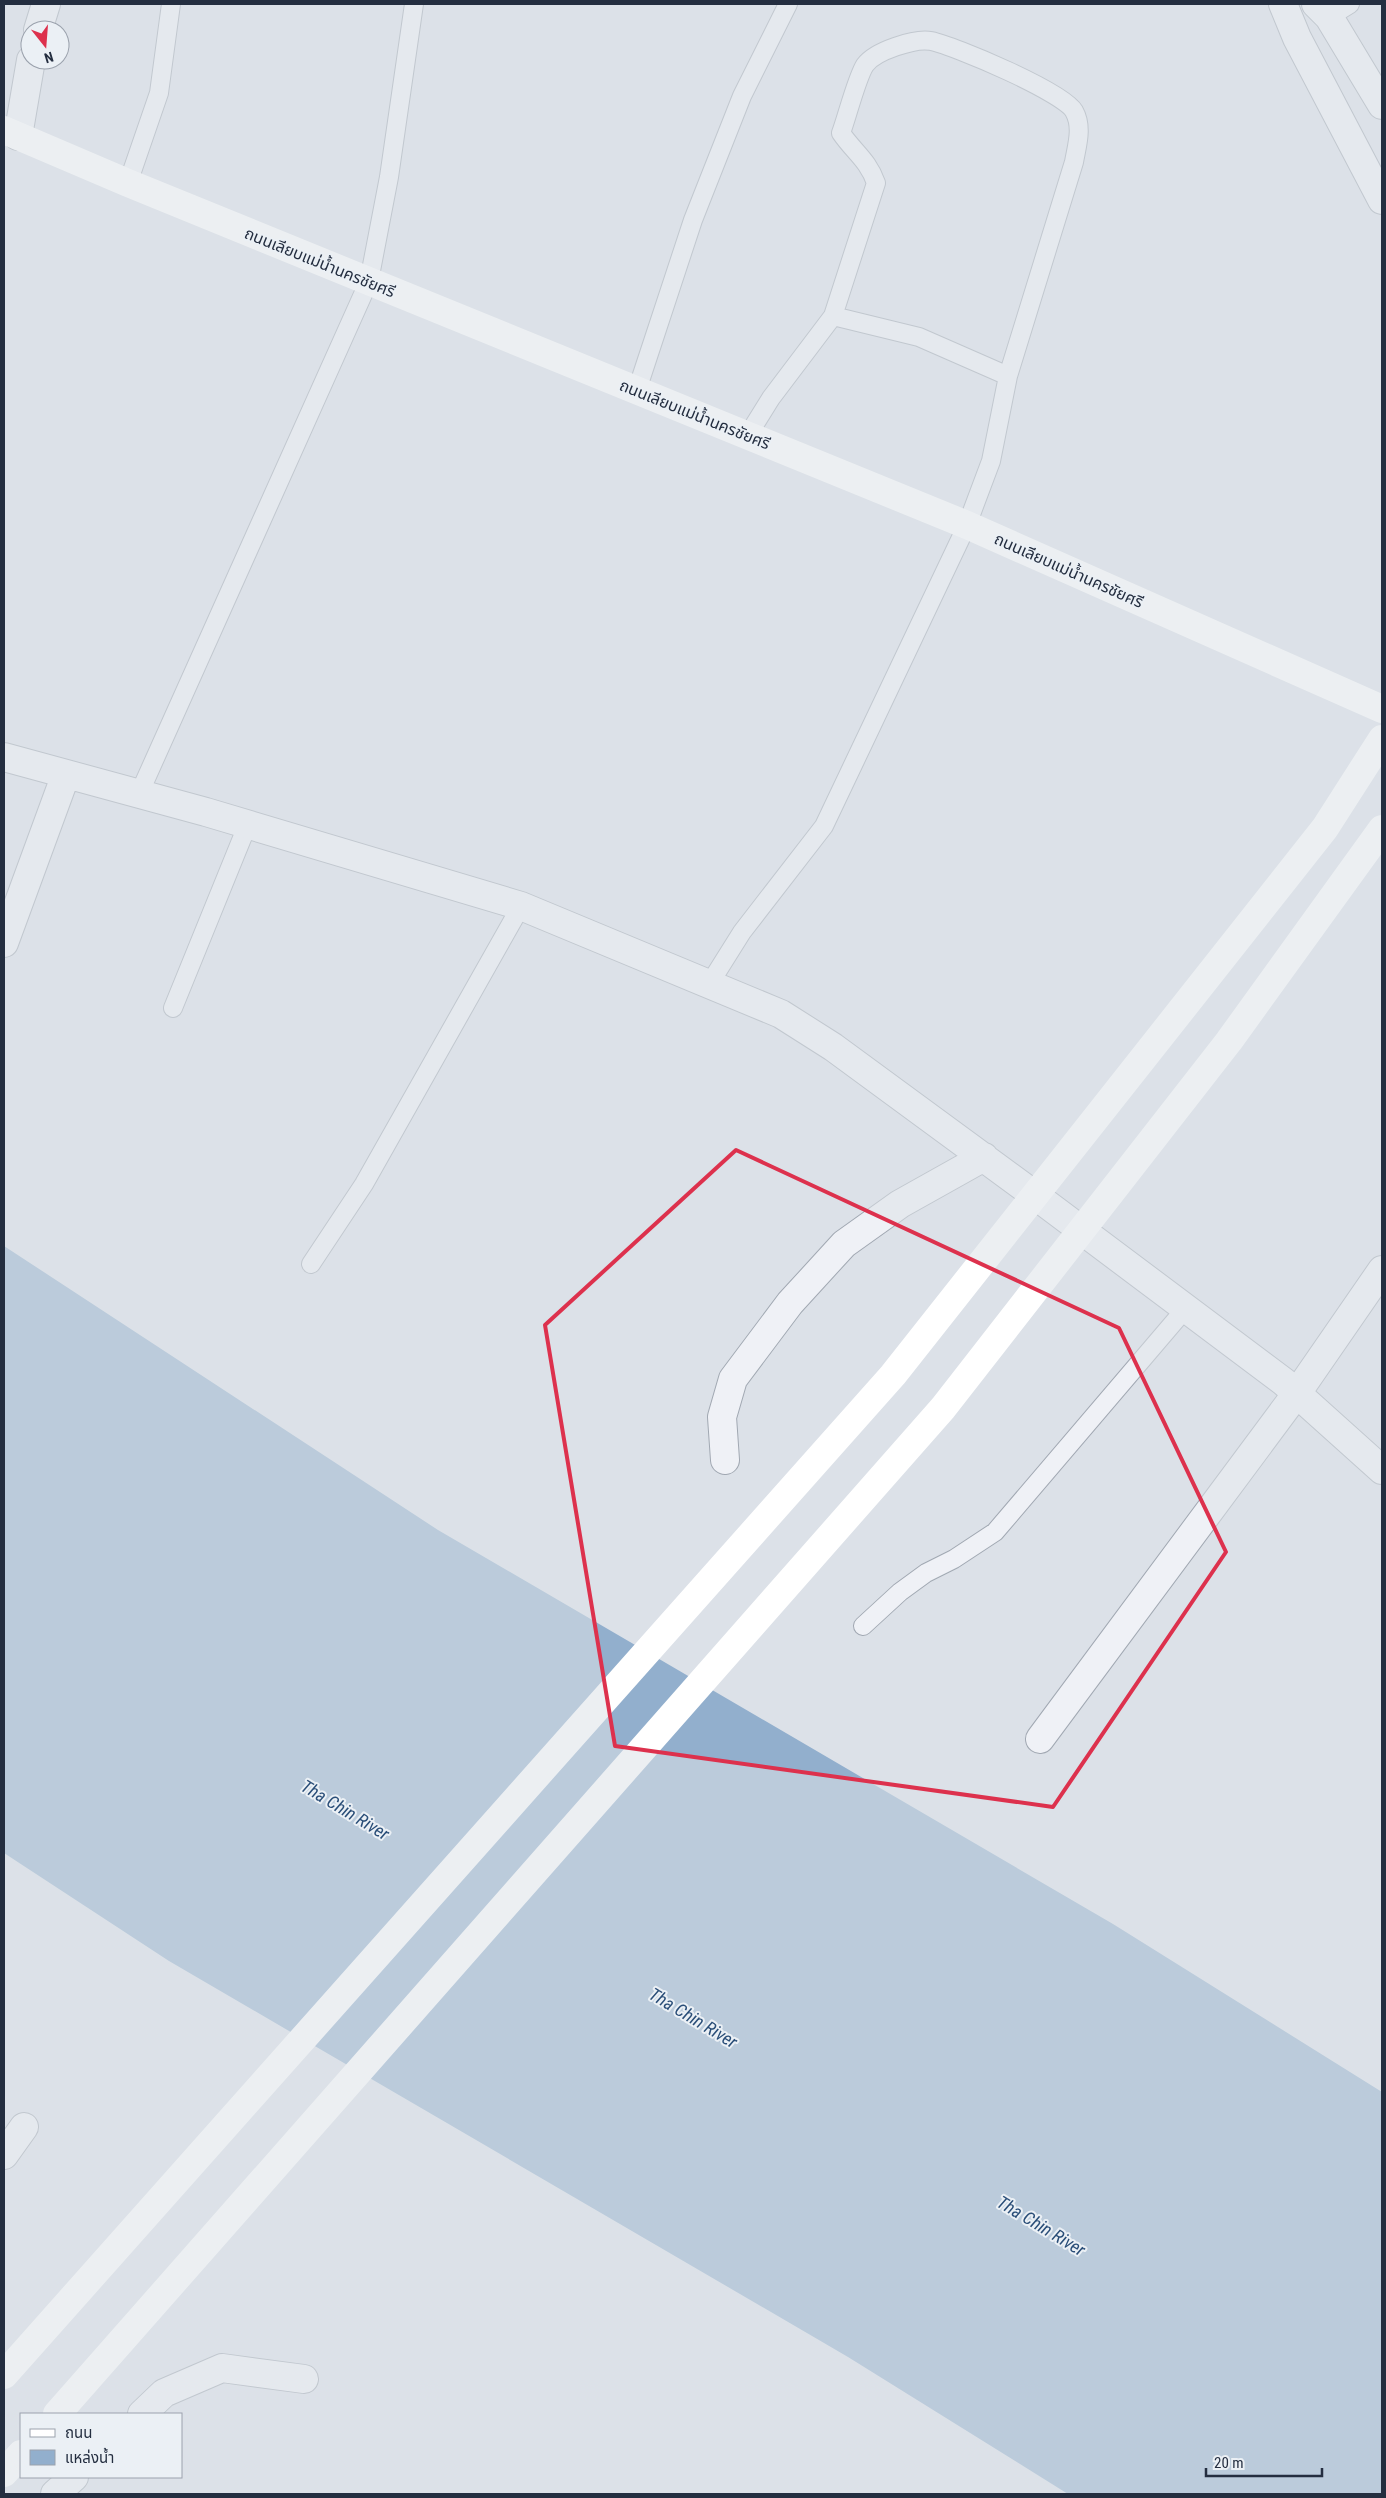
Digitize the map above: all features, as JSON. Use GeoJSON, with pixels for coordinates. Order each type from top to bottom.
{"type":"FeatureCollection","features":[{"type":"Feature","properties":{"kind":"main road","name":"ถนนเลียบแม่น้ำนครชัยศรี"},"geometry":{"type":"LineString","coordinates":[[11,133],[128,183],[967,525],[1382,709]]}},
{"type":"Feature","properties":{"kind":"main road"},"geometry":{"type":"LineString","coordinates":[[6,2373],[893,1375],[1325,828],[1382,739]]}},
{"type":"Feature","properties":{"kind":"main road"},"geometry":{"type":"LineString","coordinates":[[57,2413],[944,1408],[1083,1232],[1229,1041],[1382,829]]}},
{"type":"Feature","properties":{"kind":"main road"},"geometry":{"type":"LineString","coordinates":[[4,2473],[20,2455]]}},
{"type":"Feature","properties":{"kind":"street"},"geometry":{"type":"LineString","coordinates":[[41,20],[46,4]]}},
{"type":"Feature","properties":{"kind":"street"},"geometry":{"type":"LineString","coordinates":[[1283,4],[1297,38],[1382,200]]}},
{"type":"Feature","properties":{"kind":"street"},"geometry":{"type":"LineString","coordinates":[[1332,8],[1382,105]]}},
{"type":"Feature","properties":{"kind":"street"},"geometry":{"type":"LineString","coordinates":[[11,133],[28,70]]}},
{"type":"Feature","properties":{"kind":"street"},"geometry":{"type":"LineString","coordinates":[[4,757],[139,794],[521,906],[781,1014],[833,1047],[1186,1308],[1297,1393],[1382,1470]]}},
{"type":"Feature","properties":{"kind":"street"},"geometry":{"type":"LineString","coordinates":[[4,943],[66,774]]}},
{"type":"Feature","properties":{"kind":"street"},"geometry":{"type":"LineString","coordinates":[[725,1460],[722,1417],[733,1379],[790,1303],[844,1244],[900,1204],[984,1157]]}},
{"type":"Feature","properties":{"kind":"street"},"geometry":{"type":"LineString","coordinates":[[1040,1739],[1297,1393],[1382,1270]]}},
{"type":"Feature","properties":{"kind":"street"},"geometry":{"type":"LineString","coordinates":[[4,2155],[24,2127]]}},
{"type":"Feature","properties":{"kind":"street"},"geometry":{"type":"LineString","coordinates":[[143,2413],[164,2393],[222,2368],[304,2379]]}},
{"type":"Feature","properties":{"kind":"street"},"geometry":{"type":"LineString","coordinates":[[55,2494],[73,2478]]}},
{"type":"Feature","properties":{"kind":"lane"},"geometry":{"type":"LineString","coordinates":[[128,183],[159,93],[172,4]]}},
{"type":"Feature","properties":{"kind":"lane"},"geometry":{"type":"LineString","coordinates":[[139,794],[369,281],[389,177],[414,4]]}},
{"type":"Feature","properties":{"kind":"lane"},"geometry":{"type":"LineString","coordinates":[[637,390],[693,220],[742,96],[788,4]]}},
{"type":"Feature","properties":{"kind":"lane"},"geometry":{"type":"LineString","coordinates":[[710,983],[742,932],[824,826],[967,525],[991,461],[1008,376],[1074,162],[1080,131],[1074,110],[1053,94],[960,51],[930,41],[893,46],[866,64],[841,133],[870,167],[876,183],[833,316],[771,398],[748,436]]}},
{"type":"Feature","properties":{"kind":"lane"},"geometry":{"type":"LineString","coordinates":[[833,316],[920,337],[1008,376]]}},
{"type":"Feature","properties":{"kind":"lane"},"geometry":{"type":"LineString","coordinates":[[173,1008],[247,826]]}},
{"type":"Feature","properties":{"kind":"lane"},"geometry":{"type":"LineString","coordinates":[[311,1264],[364,1184],[521,906]]}},
{"type":"Feature","properties":{"kind":"lane"},"geometry":{"type":"LineString","coordinates":[[863,1626],[900,1592],[926,1573],[954,1559],[995,1532],[1186,1308]]}},
{"type":"Feature","properties":{"kind":"highlighted area"},"geometry":{"type":"Polygon","coordinates":[[[736,1150],[1119,1328],[1226,1552],[1053,1807],[615,1746],[545,1325],[736,1150]]]}},
{"type":"Feature","properties":{"kind":"water","name":"Tha Chin River"},"geometry":{"type":"Polygon","coordinates":[[[4,1246],[438,1530],[1113,1924],[1382,2092],[1382,2494],[1068,2494],[848,2357],[169,1961],[4,1853],[4,1246]]]}}]}
